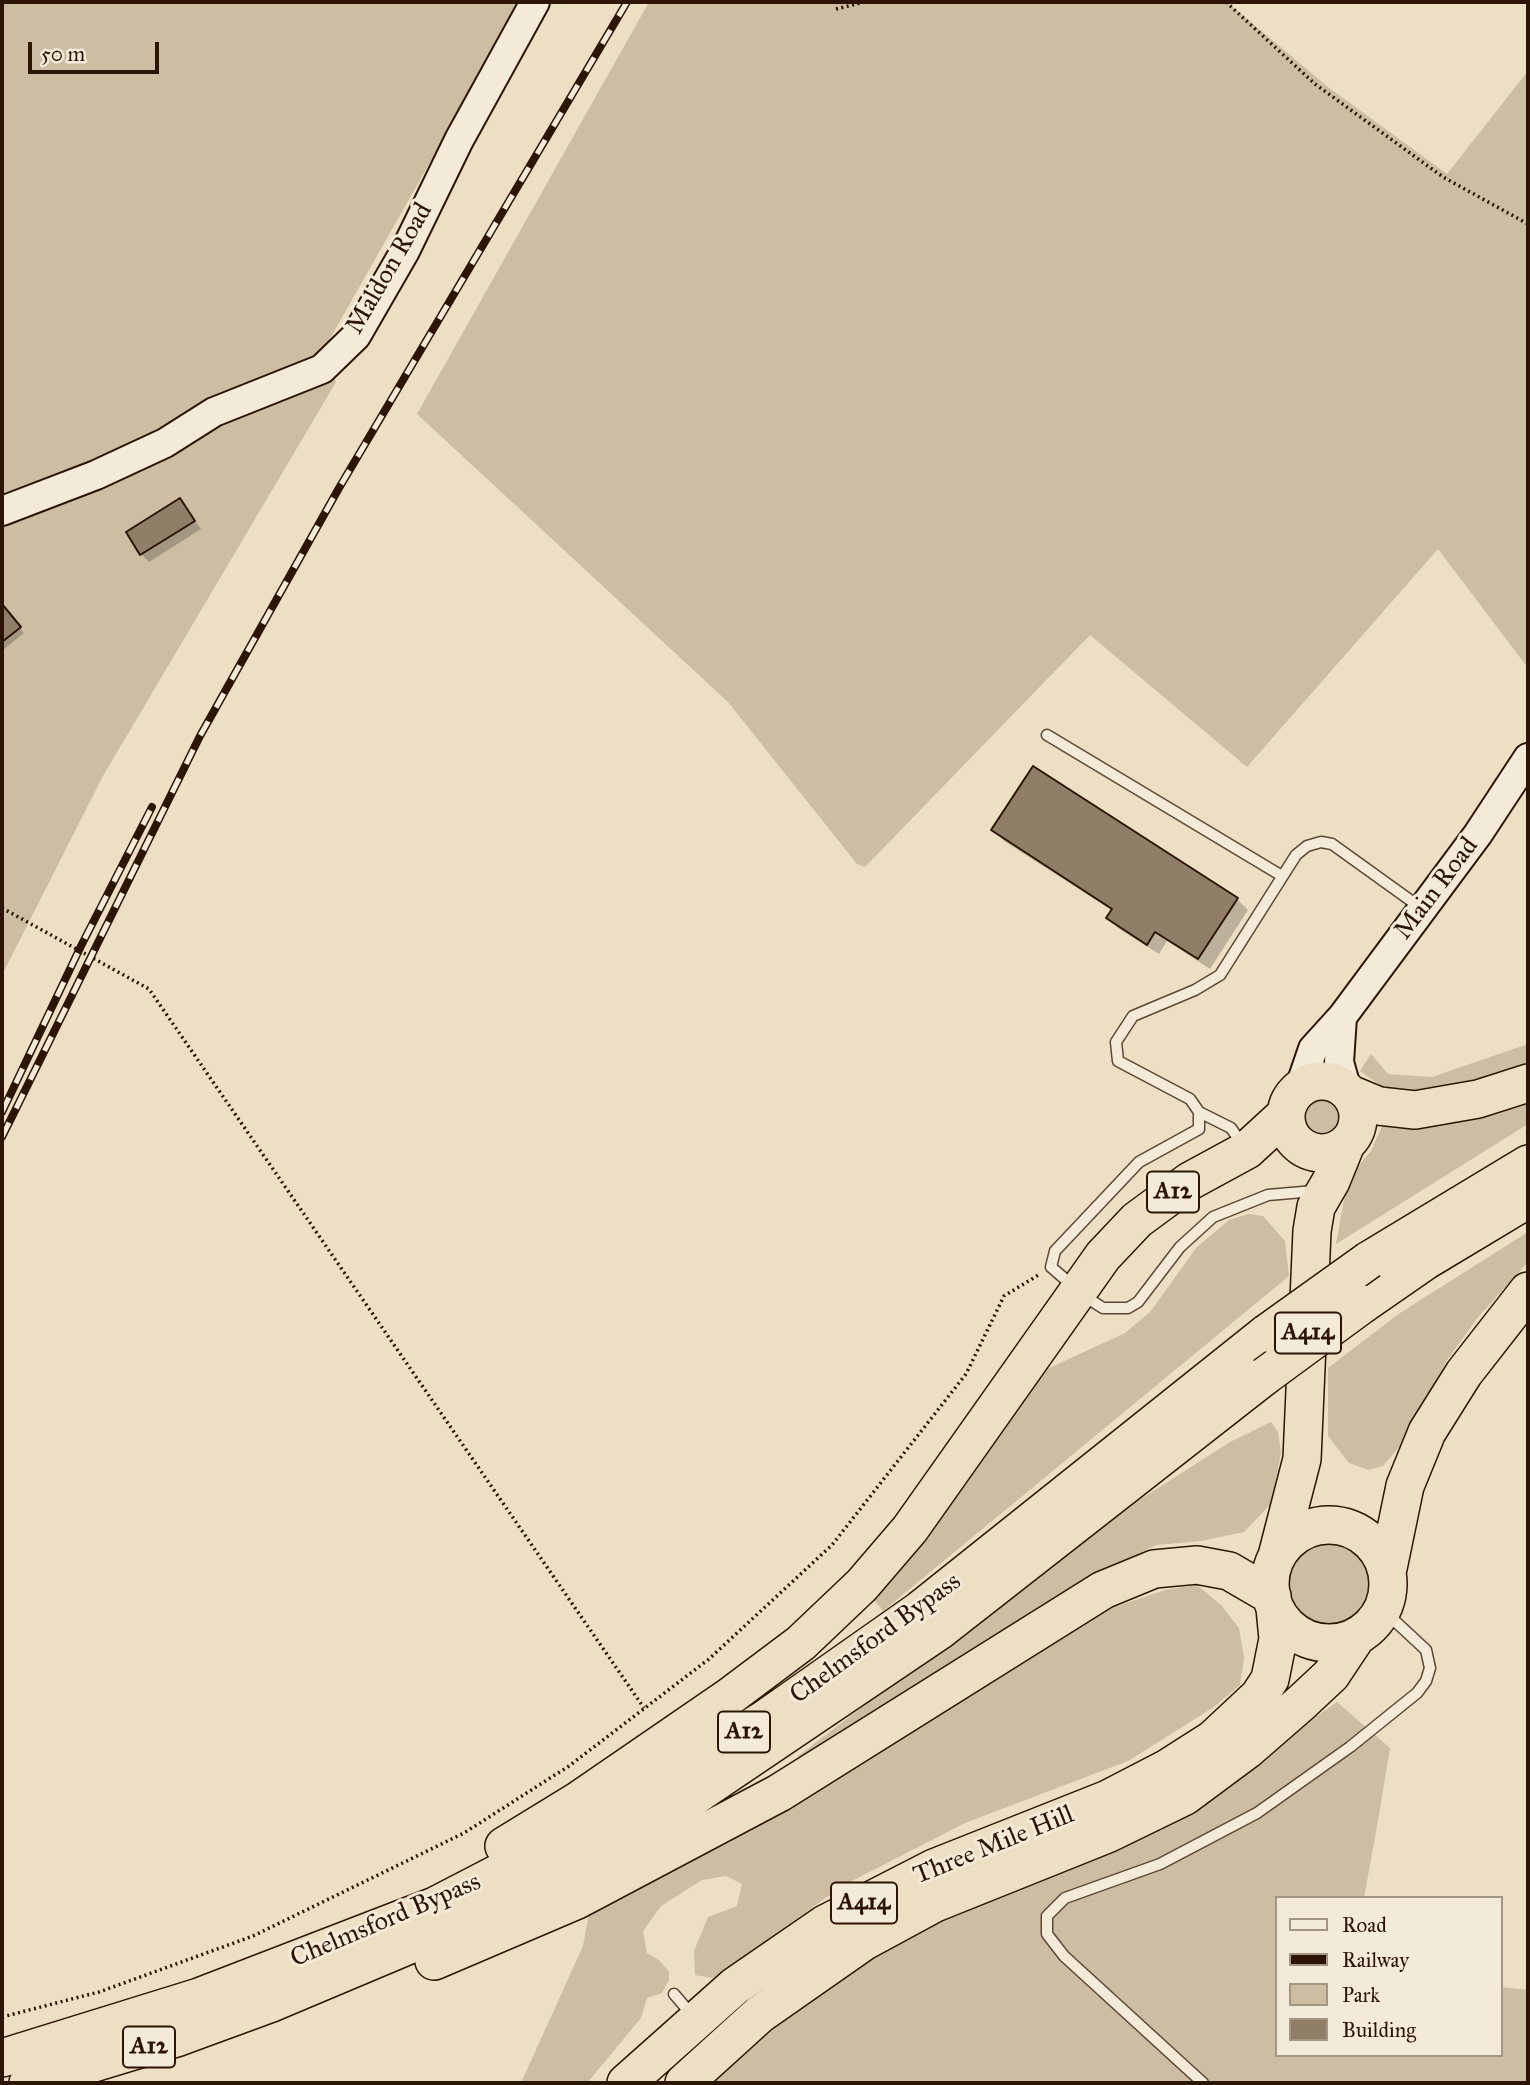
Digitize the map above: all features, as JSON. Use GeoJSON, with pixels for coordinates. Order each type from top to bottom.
{"type":"FeatureCollection","features":[{"type":"Feature","properties":{"kind":"highway"},"geometry":{"type":"LineString","coordinates":[[1349,1093],[1358,1118],[1356,1129],[1346,1144],[1330,1152],[1320,1153],[1295,1116],[1326,1080],[1379,1106],[1415,1110],[1478,1099],[1528,1083]]}},
{"type":"Feature","properties":{"kind":"highway","name":"A12"},"geometry":{"type":"LineString","coordinates":[[245,1980],[461,1871],[567,1807],[729,1698],[801,1643],[862,1585],[910,1529],[1103,1256],[1137,1220],[1190,1181],[1247,1150],[1295,1116]]}},
{"type":"Feature","properties":{"kind":"highway","name":"A414"},"geometry":{"type":"LineString","coordinates":[[1295,1116],[1317,1196]]}},
{"type":"Feature","properties":{"kind":"highway","name":"A414"},"geometry":{"type":"LineString","coordinates":[[1277,1556],[1302,1459],[1312,1231],[1317,1196],[1346,1144]]}},
{"type":"Feature","properties":{"kind":"highway","name":"Chelmsford Bypass"},"geometry":{"type":"LineString","coordinates":[[2,2058],[142,2017],[435,1906],[603,1819],[765,1719],[920,1610],[1267,1333],[1369,1260],[1528,1164]]}},
{"type":"Feature","properties":{"kind":"highway","name":"Chelmsford Bypass"},"geometry":{"type":"LineString","coordinates":[[28,2083],[179,2037],[269,2004],[440,1932],[605,1851],[680,1806],[939,1631],[1265,1376],[1363,1304],[1426,1261],[1528,1199]]}},
{"type":"Feature","properties":{"kind":"highway"},"geometry":{"type":"LineString","coordinates":[[1387,1573],[1380,1554],[1368,1540],[1342,1527],[1327,1525],[1297,1534],[1277,1556],[1271,1571],[1273,1602],[1288,1626],[1307,1639],[1334,1643],[1357,1636],[1371,1626],[1383,1610],[1388,1591],[1387,1573],[1405,1486],[1427,1432],[1469,1365],[1528,1291]]}},
{"type":"Feature","properties":{"kind":"highway","name":"A414"},"geometry":{"type":"LineString","coordinates":[[1302,1459],[1315,1487],[1342,1527]]}},
{"type":"Feature","properties":{"kind":"highway","name":"A12"},"geometry":{"type":"LineString","coordinates":[[70,2071],[143,2060],[212,2043],[433,1961],[577,1900],[779,1793],[889,1726],[1074,1606],[1154,1569],[1197,1565],[1229,1571],[1273,1602]]}},
{"type":"Feature","properties":{"kind":"highway","name":"Three Mile Hill"},"geometry":{"type":"LineString","coordinates":[[626,2083],[684,2007],[771,1959],[837,1917],[934,1868],[1108,1799],[1166,1769],[1213,1738],[1259,1696],[1270,1679],[1278,1639],[1273,1602]]}},
{"type":"Feature","properties":{"kind":"highway","name":"Three Mile Hill"},"geometry":{"type":"LineString","coordinates":[[684,2083],[760,2014],[863,1942],[946,1898],[1107,1835],[1185,1796],[1247,1750],[1301,1703],[1331,1675],[1357,1636]]}},
{"type":"Feature","properties":{"kind":"street","name":"Maldon Road"},"geometry":{"type":"LineString","coordinates":[[2,511],[96,475],[165,443],[214,412],[322,369],[356,336],[405,251],[459,140],[536,2]]}},
{"type":"Feature","properties":{"kind":"street","name":"Main Road"},"geometry":{"type":"LineString","coordinates":[[1295,1116],[1313,1049],[1342,1017],[1478,834],[1528,758]]}},
{"type":"Feature","properties":{"kind":"street"},"geometry":{"type":"LineString","coordinates":[[1342,1017],[1338,1054],[1349,1093]]}},
{"type":"Feature","properties":{"kind":"lane"},"geometry":{"type":"LineString","coordinates":[[1047,735],[1282,876]]}},
{"type":"Feature","properties":{"kind":"lane"},"geometry":{"type":"LineString","coordinates":[[1247,1150],[1231,1128],[1199,1112],[1190,1099],[1118,1062],[1116,1042],[1133,1016],[1195,990],[1220,975],[1296,855],[1307,846],[1332,844],[1422,909]]}},
{"type":"Feature","properties":{"kind":"lane"},"geometry":{"type":"LineString","coordinates":[[1199,1112],[1199,1129],[1139,1162],[1055,1251],[1051,1267],[1091,1302],[1103,1308],[1128,1308],[1146,1294],[1180,1247],[1213,1217],[1268,1195],[1317,1196]]}},
{"type":"Feature","properties":{"kind":"lane"},"geometry":{"type":"LineString","coordinates":[[1203,2083],[1064,1956],[1047,1934],[1047,1916],[1065,1898],[1160,1864],[1257,1813],[1350,1748],[1417,1693],[1426,1681],[1430,1668],[1426,1650],[1383,1610]]}},
{"type":"Feature","properties":{"kind":"path"},"geometry":{"type":"LineString","coordinates":[[836,9],[865,2]]}},
{"type":"Feature","properties":{"kind":"path"},"geometry":{"type":"LineString","coordinates":[[1226,2],[1315,84],[1443,177],[1528,224]]}},
{"type":"Feature","properties":{"kind":"path"},"geometry":{"type":"LineString","coordinates":[[2,908],[149,989],[644,1709]]}},
{"type":"Feature","properties":{"kind":"path"},"geometry":{"type":"LineString","coordinates":[[2,2017],[99,1992],[266,1930],[464,1833],[569,1766],[709,1659],[832,1545],[966,1374],[1004,1296],[1051,1267]]}},
{"type":"Feature","properties":{"kind":"green space"},"geometry":{"type":"Polygon","coordinates":[[[2,2],[521,2],[323,351],[336,382],[103,776],[2,975],[2,2]]]}},
{"type":"Feature","properties":{"kind":"green space"},"geometry":{"type":"Polygon","coordinates":[[[649,2],[1227,2],[1328,87],[1447,174],[1528,71],[1528,668],[1438,549],[1247,767],[1090,635],[865,867],[857,864],[728,702],[417,414],[649,2]]]}},
{"type":"Feature","properties":{"kind":"green space"},"geometry":{"type":"Polygon","coordinates":[[[1528,1044],[1528,1124],[1336,1244],[1348,1178],[1371,1151],[1384,1122],[1389,1091],[1360,1071],[1371,1054],[1388,1074],[1432,1077],[1528,1044]]]}},
{"type":"Feature","properties":{"kind":"green space"},"geometry":{"type":"Polygon","coordinates":[[[1322,1094],[1338,1101],[1345,1117],[1338,1133],[1322,1140],[1306,1133],[1299,1117],[1306,1101],[1322,1094]]]}},
{"type":"Feature","properties":{"kind":"green space"},"geometry":{"type":"Polygon","coordinates":[[[1249,1214],[1263,1216],[1285,1241],[1289,1276],[883,1611],[869,1594],[949,1501],[1045,1370],[1125,1333],[1150,1312],[1197,1247],[1229,1220],[1249,1214]]]}},
{"type":"Feature","properties":{"kind":"green space"},"geometry":{"type":"Polygon","coordinates":[[[1528,1232],[1528,1262],[1479,1316],[1447,1360],[1406,1439],[1383,1466],[1369,1470],[1349,1463],[1328,1436],[1328,1368],[1400,1313],[1528,1232]]]}},
{"type":"Feature","properties":{"kind":"green space"},"geometry":{"type":"Polygon","coordinates":[[[1271,1422],[1278,1432],[1281,1453],[1271,1504],[1244,1532],[1201,1541],[1156,1545],[1084,1581],[805,1766],[798,1756],[1105,1522],[1230,1442],[1271,1422]]]}},
{"type":"Feature","properties":{"kind":"green space"},"geometry":{"type":"Polygon","coordinates":[[[1330,1540],[1348,1543],[1363,1553],[1373,1568],[1376,1586],[1373,1604],[1363,1619],[1348,1629],[1330,1632],[1312,1629],[1297,1619],[1287,1604],[1284,1586],[1287,1568],[1297,1553],[1312,1543],[1330,1540]]]}},
{"type":"Feature","properties":{"kind":"green space"},"geometry":{"type":"Polygon","coordinates":[[[1197,1585],[1221,1605],[1239,1628],[1244,1658],[1240,1685],[1214,1707],[1128,1761],[965,1823],[844,1885],[713,1978],[695,1975],[694,1951],[708,1917],[737,1906],[742,1884],[726,1876],[702,1880],[661,1906],[643,1931],[647,1953],[659,1960],[669,1972],[669,1980],[662,1993],[647,1998],[641,2018],[587,2083],[521,2083],[583,1946],[589,1914],[1077,1620],[1165,1590],[1197,1585]]]}},
{"type":"Feature","properties":{"kind":"green space"},"geometry":{"type":"Polygon","coordinates":[[[1337,1702],[1390,1748],[1379,1815],[1364,1896],[1274,1896],[1274,2057],[1502,2057],[1502,1987],[1528,1990],[1528,2083],[708,2083],[802,1993],[916,1928],[1186,1809],[1337,1702]]]}},
{"type":"Feature","properties":{"kind":"building"},"geometry":{"type":"Polygon","coordinates":[[[180,498],[195,521],[140,555],[126,532],[180,498]]]}},
{"type":"Feature","properties":{"kind":"building"},"geometry":{"type":"Polygon","coordinates":[[[2,604],[21,627],[2,642],[2,604]]]}},
{"type":"Feature","properties":{"kind":"building"},"geometry":{"type":"Polygon","coordinates":[[[1033,766],[1238,898],[1198,959],[1155,932],[1147,945],[1106,918],[1112,909],[991,830],[1033,766]]]}},
{"type":"Feature","properties":{"kind":"railway"},"geometry":{"type":"LineString","coordinates":[[2,1137],[200,736],[339,488],[627,2]]}},
{"type":"Feature","properties":{"kind":"railway"},"geometry":{"type":"LineString","coordinates":[[2,1112],[81,946],[152,807]]}}]}
